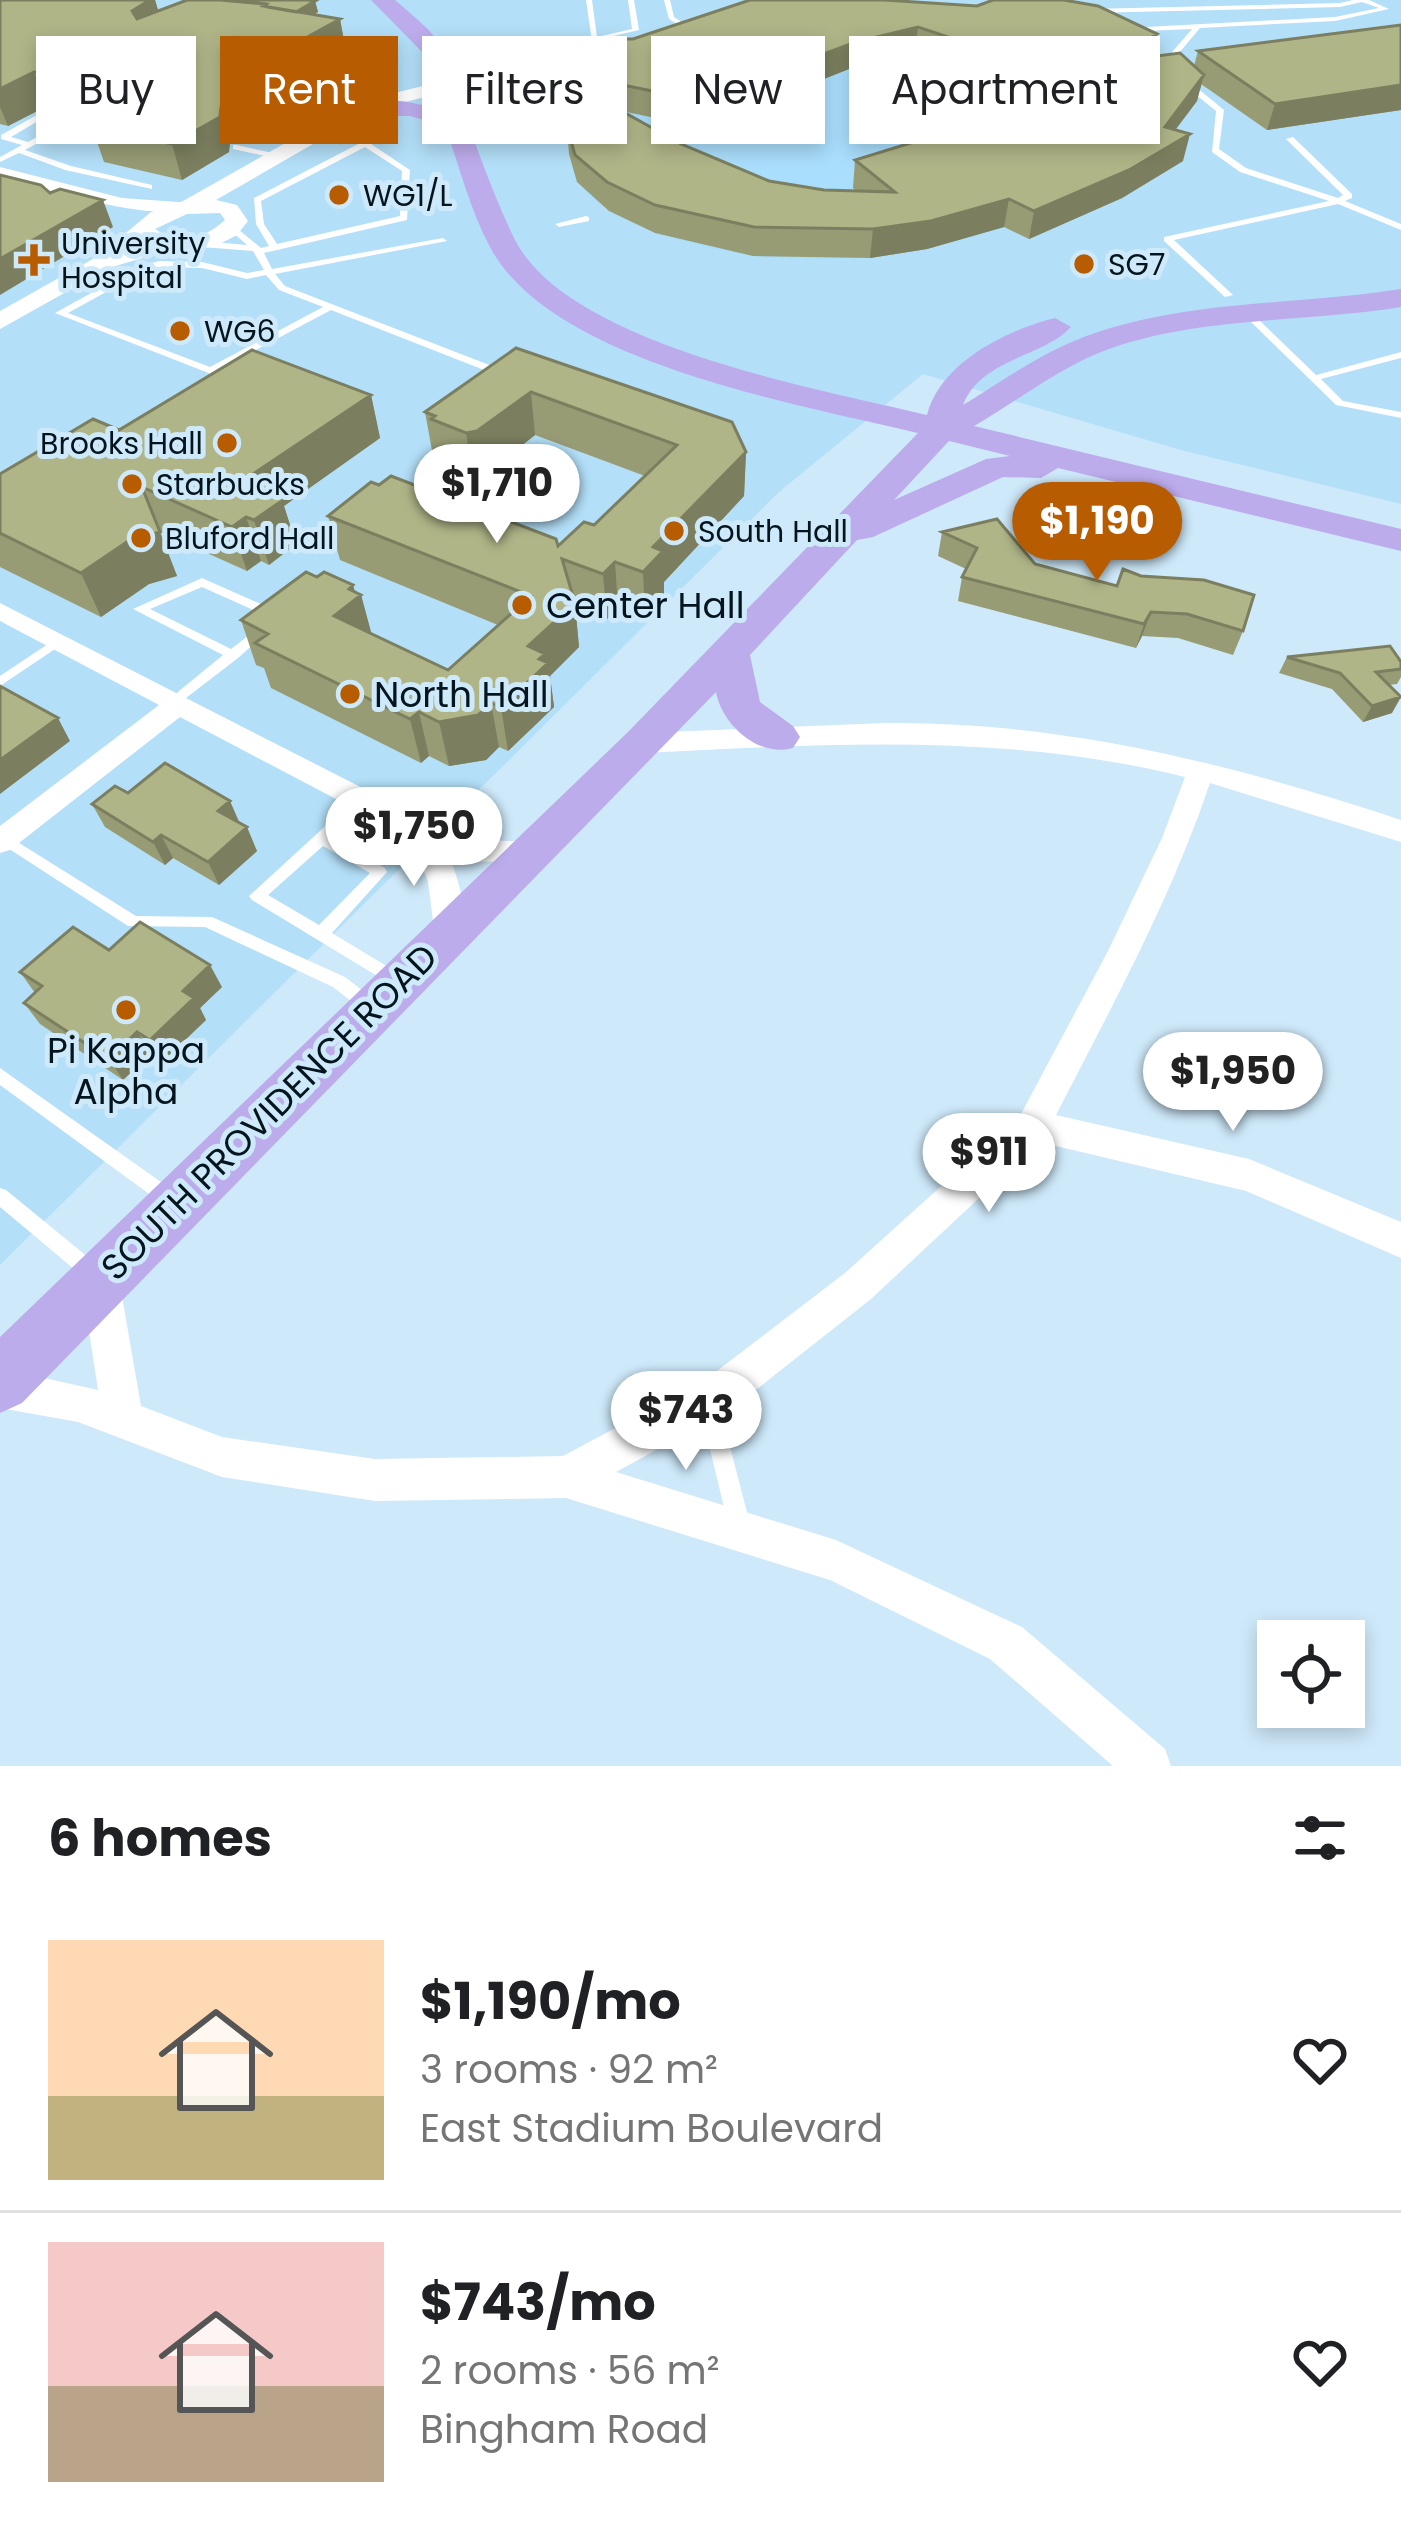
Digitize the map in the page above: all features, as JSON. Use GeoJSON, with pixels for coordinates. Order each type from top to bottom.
{"type":"FeatureCollection","features":[{"type":"Feature","properties":{"kind":"main road"},"geometry":{"type":"LineString","coordinates":[[382,0],[422,38]]}},
{"type":"Feature","properties":{"kind":"main road"},"geometry":{"type":"LineString","coordinates":[[465,144],[504,247],[547,294],[636,346],[808,398],[1401,540]]}},
{"type":"Feature","properties":{"kind":"main road","name":"SOUTH PROVIDENCE ROAD"},"geometry":{"type":"LineString","coordinates":[[940,430],[950,394],[1034,333],[1099,313],[1240,307],[1395,283]]}},
{"type":"Feature","properties":{"kind":"main road","name":"SOUTH PROVIDENCE ROAD"},"geometry":{"type":"LineString","coordinates":[[0,1384],[176,1203],[643,743],[940,430],[985,410],[1028,376],[1107,340],[1240,307]]}},
{"type":"Feature","properties":{"kind":"main road"},"geometry":{"type":"LineString","coordinates":[[808,398],[913,392],[990,362]]}},
{"type":"Feature","properties":{"kind":"main road"},"geometry":{"type":"LineString","coordinates":[[1028,376],[1023,397],[1040,416],[1163,483]]}},
{"type":"Feature","properties":{"kind":"main road"},"geometry":{"type":"LineString","coordinates":[[808,398],[868,449],[872,472],[834,541]]}},
{"type":"Feature","properties":{"kind":"main road"},"geometry":{"type":"LineString","coordinates":[[834,541],[998,466],[1067,468],[1163,483]]}},
{"type":"Feature","properties":{"kind":"main road"},"geometry":{"type":"LineString","coordinates":[[729,652],[740,710],[778,737]]}},
{"type":"Feature","properties":{"kind":"street"},"geometry":{"type":"LineString","coordinates":[[681,31],[711,21]]}},
{"type":"Feature","properties":{"kind":"street"},"geometry":{"type":"LineString","coordinates":[[627,47],[651,40]]}},
{"type":"Feature","properties":{"kind":"street"},"geometry":{"type":"LineString","coordinates":[[0,321],[101,263],[145,226],[240,181],[300,144]]}},
{"type":"Feature","properties":{"kind":"street"},"geometry":{"type":"LineString","coordinates":[[0,172],[85,199],[185,206],[231,219]]}},
{"type":"Feature","properties":{"kind":"street"},"geometry":{"type":"LineString","coordinates":[[122,203],[153,241],[196,244],[231,219],[240,181]]}},
{"type":"Feature","properties":{"kind":"street"},"geometry":{"type":"LineString","coordinates":[[101,263],[165,244]]}},
{"type":"Feature","properties":{"kind":"street"},"geometry":{"type":"LineString","coordinates":[[0,611],[423,832],[467,851],[532,850]]}},
{"type":"Feature","properties":{"kind":"street"},"geometry":{"type":"LineString","coordinates":[[2,839],[175,704]]}},
{"type":"Feature","properties":{"kind":"street"},"geometry":{"type":"LineString","coordinates":[[643,743],[920,732],[989,736],[1121,753],[1201,770],[1304,797],[1401,831]]}},
{"type":"Feature","properties":{"kind":"street"},"geometry":{"type":"LineString","coordinates":[[566,1477],[708,1400],[858,1286],[1033,1125],[1177,838],[1201,770]]}},
{"type":"Feature","properties":{"kind":"street"},"geometry":{"type":"LineString","coordinates":[[423,832],[442,867],[449,894],[447,935]]}},
{"type":"Feature","properties":{"kind":"street"},"geometry":{"type":"LineString","coordinates":[[1033,1125],[1249,1175],[1401,1240]]}},
{"type":"Feature","properties":{"kind":"street"},"geometry":{"type":"LineString","coordinates":[[100,1279],[123,1419]]}},
{"type":"Feature","properties":{"kind":"street"},"geometry":{"type":"LineString","coordinates":[[0,1384],[78,1402],[222,1457],[375,1480],[566,1477],[836,1561],[1006,1643],[1148,1766]]}},
{"type":"Feature","properties":{"kind":"lane"},"geometry":{"type":"LineString","coordinates":[[589,0],[594,40],[636,30],[631,0]]}},
{"type":"Feature","properties":{"kind":"lane"},"geometry":{"type":"LineString","coordinates":[[667,0],[671,19],[681,31]]}},
{"type":"Feature","properties":{"kind":"lane"},"geometry":{"type":"LineString","coordinates":[[1362,0],[1386,9],[1335,19],[1146,29],[1086,12],[1260,3],[1362,0]]}},
{"type":"Feature","properties":{"kind":"lane"},"geometry":{"type":"LineString","coordinates":[[1199,25],[1170,59],[1182,80],[1220,110],[1215,149],[1243,170],[1401,227]]}},
{"type":"Feature","properties":{"kind":"lane"},"geometry":{"type":"LineString","coordinates":[[0,160],[29,145],[76,116],[49,112],[4,137],[29,145]]}},
{"type":"Feature","properties":{"kind":"lane"},"geometry":{"type":"LineString","coordinates":[[1290,139],[1349,196],[1167,239],[1340,403],[1401,416]]}},
{"type":"Feature","properties":{"kind":"lane"},"geometry":{"type":"LineString","coordinates":[[196,244],[274,247],[404,218],[406,170],[365,144],[257,200],[260,224],[274,247]]}},
{"type":"Feature","properties":{"kind":"lane"},"geometry":{"type":"LineString","coordinates":[[236,148],[278,157]]}},
{"type":"Feature","properties":{"kind":"lane"},"geometry":{"type":"LineString","coordinates":[[18,150],[68,168],[149,187]]}},
{"type":"Feature","properties":{"kind":"lane"},"geometry":{"type":"LineString","coordinates":[[559,224],[586,218]]}},
{"type":"Feature","properties":{"kind":"lane"},"geometry":{"type":"LineString","coordinates":[[231,219],[282,288],[488,368]]}},
{"type":"Feature","properties":{"kind":"lane"},"geometry":{"type":"LineString","coordinates":[[327,309],[211,371],[60,313],[143,268],[187,264],[247,276],[443,241]]}},
{"type":"Feature","properties":{"kind":"lane"},"geometry":{"type":"LineString","coordinates":[[1315,378],[1401,355]]}},
{"type":"Feature","properties":{"kind":"lane"},"geometry":{"type":"LineString","coordinates":[[175,704],[269,625],[268,612],[202,582],[139,609],[232,655]]}},
{"type":"Feature","properties":{"kind":"lane"},"geometry":{"type":"LineString","coordinates":[[0,682],[57,641]]}},
{"type":"Feature","properties":{"kind":"lane"},"geometry":{"type":"LineString","coordinates":[[362,801],[257,896],[321,934],[386,995]]}},
{"type":"Feature","properties":{"kind":"lane"},"geometry":{"type":"LineString","coordinates":[[321,934],[380,872],[322,838]]}},
{"type":"Feature","properties":{"kind":"lane"},"geometry":{"type":"LineString","coordinates":[[2,839],[133,922],[207,921],[339,982],[386,995]]}},
{"type":"Feature","properties":{"kind":"lane"},"geometry":{"type":"LineString","coordinates":[[0,1075],[176,1203]]}},
{"type":"Feature","properties":{"kind":"lane"},"geometry":{"type":"LineString","coordinates":[[0,1196],[100,1279]]}},
{"type":"Feature","properties":{"kind":"lane"},"geometry":{"type":"LineString","coordinates":[[708,1400],[740,1531]]}},
{"type":"Feature","properties":{"kind":"shaded area"},"geometry":{"type":"Polygon","coordinates":[[[0,0],[1401,0],[1401,504],[1181,450],[923,374],[779,492],[0,1265],[0,0]]]}},
{"type":"Feature","properties":{"kind":"shaded area"},"geometry":{"type":"Polygon","coordinates":[[[825,50],[849,50],[849,144],[1160,144],[1160,82],[1171,136],[1182,161],[1122,198],[1029,239],[1004,227],[909,251],[812,260],[763,257],[669,236],[623,217],[582,187],[572,166],[571,144],[627,144],[627,106],[651,91],[651,144],[825,144],[825,50]]]}},
{"type":"Feature","properties":{"kind":"building"},"geometry":{"type":"Polygon","coordinates":[[[0,0],[150,0],[132,11],[137,19],[187,0],[220,0],[340,19],[309,36],[220,36],[220,117],[196,130],[196,36],[36,36],[36,72],[0,89],[0,0]]]}},
{"type":"Feature","properties":{"kind":"building"},"geometry":{"type":"Polygon","coordinates":[[[236,0],[308,0],[315,1],[296,12],[236,0]]]}},
{"type":"Feature","properties":{"kind":"building"},"geometry":{"type":"Polygon","coordinates":[[[750,0],[977,6],[993,0],[1064,0],[1098,6],[1157,34],[945,36],[918,27],[881,36],[849,36],[849,45],[825,53],[825,36],[651,36],[651,91],[627,86],[627,39],[750,0]]]}},
{"type":"Feature","properties":{"kind":"building"},"geometry":{"type":"Polygon","coordinates":[[[1401,25],[1401,85],[1275,104],[1198,51],[1401,25]]]}},
{"type":"Feature","properties":{"kind":"building"},"geometry":{"type":"Polygon","coordinates":[[[1180,53],[1204,75],[1165,127],[1190,134],[1129,170],[1034,211],[1009,199],[931,221],[873,229],[754,227],[655,205],[607,182],[575,155],[572,144],[627,144],[627,114],[651,127],[651,144],[681,144],[769,181],[824,190],[895,192],[855,160],[907,144],[1160,144],[1160,56],[1180,53]]]}},
{"type":"Feature","properties":{"kind":"building"},"geometry":{"type":"Polygon","coordinates":[[[0,175],[41,185],[50,193],[60,189],[103,200],[0,259],[0,175]]]}},
{"type":"Feature","properties":{"kind":"building"},"geometry":{"type":"Polygon","coordinates":[[[516,348],[732,422],[746,452],[653,547],[663,551],[643,572],[615,562],[603,574],[562,559],[575,603],[528,646],[545,654],[539,659],[548,663],[501,707],[491,703],[478,715],[439,722],[419,712],[410,719],[255,643],[268,634],[241,620],[306,572],[317,577],[324,572],[353,585],[349,589],[361,595],[334,616],[448,670],[531,596],[328,516],[371,482],[379,485],[391,476],[556,539],[558,546],[584,522],[594,525],[677,445],[531,392],[477,431],[466,433],[425,412],[516,348]]]}},
{"type":"Feature","properties":{"kind":"building"},"geometry":{"type":"Polygon","coordinates":[[[252,350],[371,395],[241,482],[283,500],[254,520],[246,517],[232,527],[142,487],[160,532],[130,540],[81,573],[0,533],[0,474],[93,419],[119,430],[252,350]]]}},
{"type":"Feature","properties":{"kind":"building"},"geometry":{"type":"Polygon","coordinates":[[[997,519],[1035,564],[1117,586],[1123,569],[1141,576],[1204,580],[1254,595],[1243,631],[1187,614],[1151,612],[1144,624],[962,577],[977,548],[942,532],[997,519]]]}},
{"type":"Feature","properties":{"kind":"building"},"geometry":{"type":"Polygon","coordinates":[[[1390,646],[1401,669],[1376,672],[1401,697],[1372,706],[1340,673],[1287,657],[1390,646]]]}},
{"type":"Feature","properties":{"kind":"building"},"geometry":{"type":"Polygon","coordinates":[[[0,686],[58,718],[0,760],[0,686]]]}},
{"type":"Feature","properties":{"kind":"building"},"geometry":{"type":"Polygon","coordinates":[[[165,763],[230,801],[218,811],[247,827],[208,862],[161,835],[153,842],[92,804],[115,786],[128,793],[165,763]]]}},
{"type":"Feature","properties":{"kind":"building","name":"Pi Kappa Alpha"},"geometry":{"type":"Polygon","coordinates":[[[140,922],[210,965],[183,991],[194,998],[150,1040],[137,1032],[109,1059],[24,1003],[42,986],[20,972],[73,927],[109,950],[140,922]]]}},
{"type":"Feature","properties":{"kind":"place","name":"WG1/L"},"geometry":{"type":"Point","coordinates":[339,195]}},
{"type":"Feature","properties":{"kind":"place","name":"University Hospital"},"geometry":{"type":"Point","coordinates":[34,260]}},
{"type":"Feature","properties":{"kind":"place","name":"SG7"},"geometry":{"type":"Point","coordinates":[1084,264]}},
{"type":"Feature","properties":{"kind":"place","name":"WG6"},"geometry":{"type":"Point","coordinates":[180,331]}},
{"type":"Feature","properties":{"kind":"place","name":"Brooks Hall"},"geometry":{"type":"Point","coordinates":[227,443]}},
{"type":"Feature","properties":{"kind":"place","name":"Starbucks"},"geometry":{"type":"Point","coordinates":[132,484]}},
{"type":"Feature","properties":{"kind":"place","name":"South Hall"},"geometry":{"type":"Point","coordinates":[674,531]}},
{"type":"Feature","properties":{"kind":"place","name":"Bluford Hall"},"geometry":{"type":"Point","coordinates":[141,538]}},
{"type":"Feature","properties":{"kind":"place","name":"Center Hall"},"geometry":{"type":"Point","coordinates":[522,605]}},
{"type":"Feature","properties":{"kind":"place","name":"North Hall"},"geometry":{"type":"Point","coordinates":[350,694]}},
{"type":"Feature","properties":{"kind":"place","name":"Pi Kappa Alpha"},"geometry":{"type":"Point","coordinates":[126,1010]}}]}
